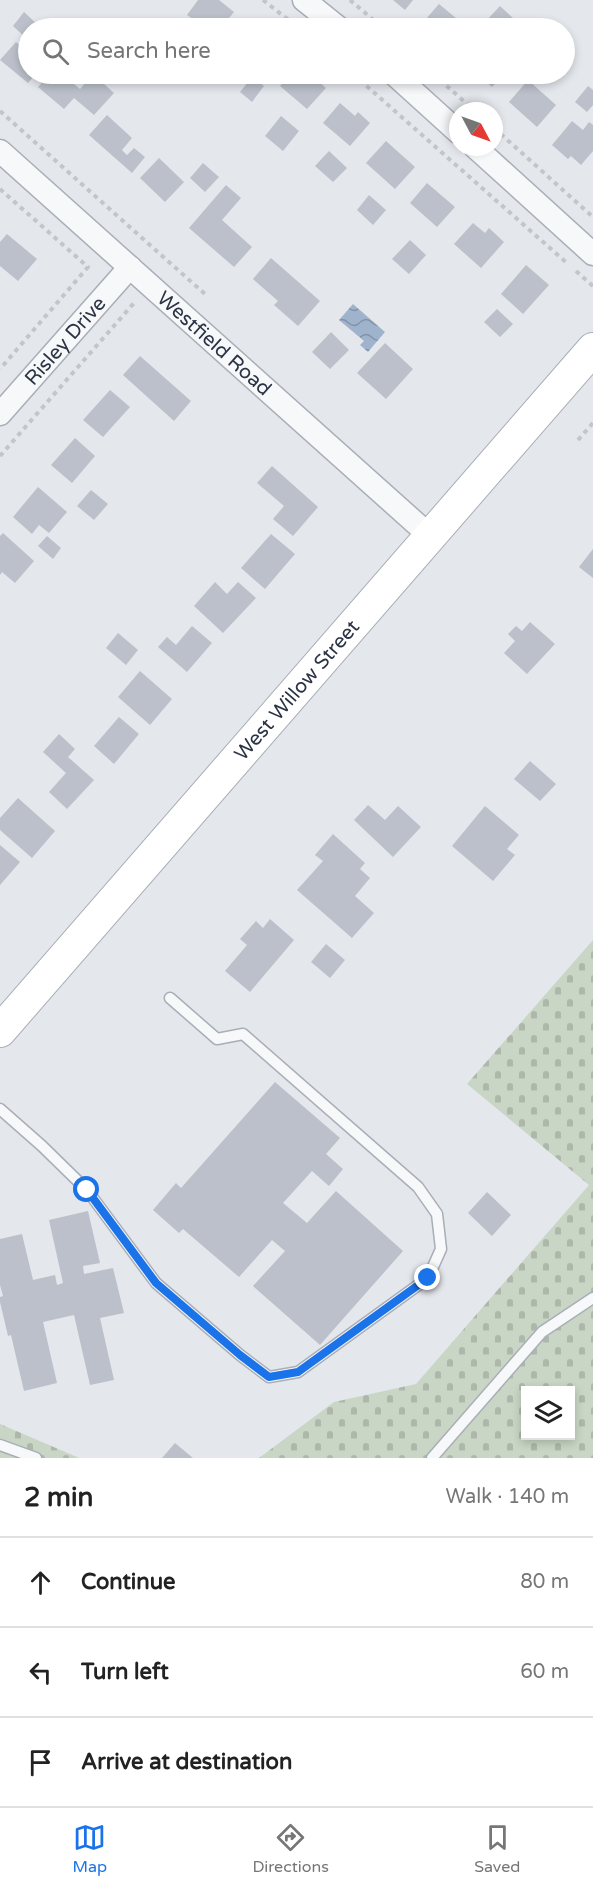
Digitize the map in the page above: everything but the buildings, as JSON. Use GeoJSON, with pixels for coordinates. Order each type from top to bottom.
{"type":"FeatureCollection","features":[{"type":"Feature","properties":{"kind":"street"},"geometry":{"type":"LineString","coordinates":[[304,0],[326,18]]}},
{"type":"Feature","properties":{"kind":"street"},"geometry":{"type":"LineString","coordinates":[[405,84],[449,124]]}},
{"type":"Feature","properties":{"kind":"street","name":"Westfield Road"},"geometry":{"type":"LineString","coordinates":[[0,151],[430,536]]}},
{"type":"Feature","properties":{"kind":"street"},"geometry":{"type":"LineString","coordinates":[[485,156],[593,254]]}},
{"type":"Feature","properties":{"kind":"street","name":"Risley Drive"},"geometry":{"type":"LineString","coordinates":[[0,414],[130,267]]}},
{"type":"Feature","properties":{"kind":"street","name":"West Willow Street"},"geometry":{"type":"LineString","coordinates":[[0,1031],[593,349]]}},
{"type":"Feature","properties":{"kind":"lane"},"geometry":{"type":"LineString","coordinates":[[0,1109],[87,1190],[156,1283],[269,1377],[298,1372],[428,1278],[441,1249],[437,1214],[418,1187],[243,1034],[217,1039],[170,998]]}},
{"type":"Feature","properties":{"kind":"lane"},"geometry":{"type":"LineString","coordinates":[[432,1458],[542,1332],[593,1298]]}},
{"type":"Feature","properties":{"kind":"lane"},"geometry":{"type":"LineString","coordinates":[[0,1445],[36,1458]]}},
{"type":"Feature","properties":{"kind":"path"},"geometry":{"type":"LineString","coordinates":[[263,0],[286,18]]}},
{"type":"Feature","properties":{"kind":"path"},"geometry":{"type":"LineString","coordinates":[[350,0],[371,18]]}},
{"type":"Feature","properties":{"kind":"path"},"geometry":{"type":"LineString","coordinates":[[364,84],[593,286]]}},
{"type":"Feature","properties":{"kind":"path"},"geometry":{"type":"LineString","coordinates":[[444,84],[465,102]]}},
{"type":"Feature","properties":{"kind":"path"},"geometry":{"type":"LineString","coordinates":[[0,111],[206,295]]}},
{"type":"Feature","properties":{"kind":"path"},"geometry":{"type":"LineString","coordinates":[[503,136],[593,217]]}},
{"type":"Feature","properties":{"kind":"path"},"geometry":{"type":"LineString","coordinates":[[0,189],[88,267],[0,369]]}},
{"type":"Feature","properties":{"kind":"path"},"geometry":{"type":"LineString","coordinates":[[0,456],[134,303],[143,310]]}},
{"type":"Feature","properties":{"kind":"path"},"geometry":{"type":"LineString","coordinates":[[578,440],[593,423]]}},
{"type":"Feature","properties":{"kind":"green space"},"geometry":{"type":"Polygon","coordinates":[[[593,940],[593,1458],[259,1458],[334,1402],[416,1384],[589,1185],[467,1084],[593,940]]]}},
{"type":"Feature","properties":{"kind":"green space"},"geometry":{"type":"Polygon","coordinates":[[[0,1424],[77,1457],[78,1458],[0,1458],[0,1424]]]}},
{"type":"Feature","properties":{"kind":"water"},"geometry":{"type":"Polygon","coordinates":[[[353,304],[385,332],[368,352],[360,345],[364,341],[339,320],[353,304]]]}},
{"type":"Feature","properties":{"kind":"route"},"geometry":{"type":"LineString","coordinates":[[87,1190],[156,1283],[269,1377],[298,1372],[428,1278]]}}]}
